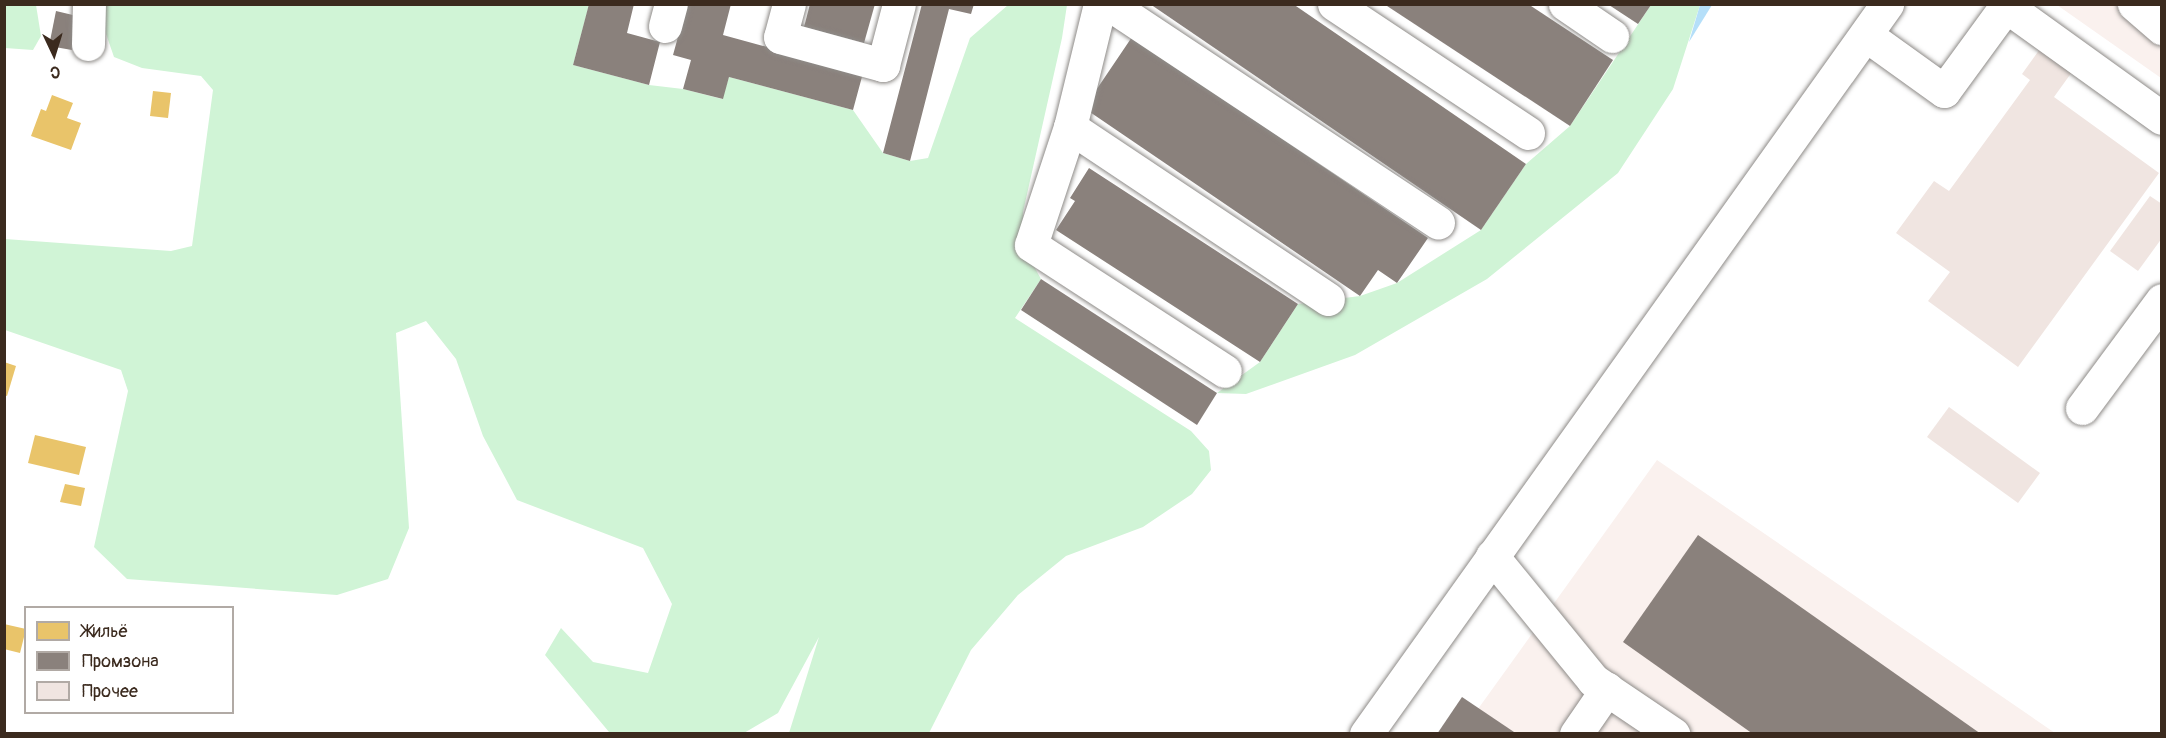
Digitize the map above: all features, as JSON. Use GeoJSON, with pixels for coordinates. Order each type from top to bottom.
{"type":"FeatureCollection","features":[{"type":"Feature","properties":{"kind":"street"},"geometry":{"type":"LineString","coordinates":[[88,44],[89,4]]}},
{"type":"Feature","properties":{"kind":"street"},"geometry":{"type":"LineString","coordinates":[[789,4],[780,37],[883,65],[899,4]]}},
{"type":"Feature","properties":{"kind":"street"},"geometry":{"type":"LineString","coordinates":[[1100,4],[1070,127],[1030,245],[1225,371]]}},
{"type":"Feature","properties":{"kind":"street"},"geometry":{"type":"LineString","coordinates":[[1109,4],[1438,223]]}},
{"type":"Feature","properties":{"kind":"street"},"geometry":{"type":"LineString","coordinates":[[1334,4],[1528,133]]}},
{"type":"Feature","properties":{"kind":"street"},"geometry":{"type":"LineString","coordinates":[[1565,4],[1612,36]]}},
{"type":"Feature","properties":{"kind":"street"},"geometry":{"type":"LineString","coordinates":[[1366,734],[1887,4]]}},
{"type":"Feature","properties":{"kind":"street"},"geometry":{"type":"LineString","coordinates":[[2134,4],[2162,28]]}},
{"type":"Feature","properties":{"kind":"street"},"geometry":{"type":"LineString","coordinates":[[1866,34],[1944,91],[2006,6],[2162,118]]}},
{"type":"Feature","properties":{"kind":"street"},"geometry":{"type":"LineString","coordinates":[[1070,127],[1328,299]]}},
{"type":"Feature","properties":{"kind":"street"},"geometry":{"type":"LineString","coordinates":[[2082,408],[2162,300]]}},
{"type":"Feature","properties":{"kind":"street"},"geometry":{"type":"LineString","coordinates":[[1492,556],[1593,680],[1672,734]]}},
{"type":"Feature","properties":{"kind":"street"},"geometry":{"type":"LineString","coordinates":[[1576,734],[1607,689]]}},
{"type":"Feature","properties":{"kind":"shaded area"},"geometry":{"type":"Polygon","coordinates":[[[2057,5],[2161,5],[2161,78],[2057,5]]]}},
{"type":"Feature","properties":{"kind":"shaded area"},"geometry":{"type":"Polygon","coordinates":[[[1657,460],[2055,733],[1460,734],[1657,460]]]}},
{"type":"Feature","properties":{"kind":"green space"},"geometry":{"type":"Polygon","coordinates":[[[4,5],[36,5],[41,36],[33,50],[5,48],[4,5]]]}},
{"type":"Feature","properties":{"kind":"green space"},"geometry":{"type":"Polygon","coordinates":[[[103,5],[589,5],[573,65],[649,85],[683,89],[722,99],[729,77],[853,110],[883,153],[910,161],[928,158],[970,38],[1008,5],[1067,5],[1062,38],[1023,212],[1026,252],[1041,279],[1015,318],[1191,431],[1209,451],[1211,470],[1192,494],[1143,527],[1066,556],[1018,595],[971,650],[929,733],[789,733],[819,637],[778,713],[744,733],[609,732],[545,655],[561,628],[593,662],[648,673],[672,604],[643,548],[517,500],[483,436],[456,359],[426,321],[396,333],[409,528],[388,579],[337,595],[127,579],[94,547],[128,391],[121,370],[5,330],[5,239],[171,251],[192,246],[213,90],[201,76],[142,68],[114,57],[105,31],[103,5]]]}},
{"type":"Feature","properties":{"kind":"green space"},"geometry":{"type":"Polygon","coordinates":[[[1651,5],[1700,5],[1673,89],[1618,173],[1487,279],[1355,355],[1246,394],[1217,393],[1260,362],[1298,304],[1360,296],[1397,283],[1481,230],[1526,164],[1570,126],[1651,5]]]}},
{"type":"Feature","properties":{"kind":"water"},"geometry":{"type":"Polygon","coordinates":[[[1700,5],[1712,5],[1689,42],[1700,5]]]}},
{"type":"Feature","properties":{"kind":"building: Жильё"},"geometry":{"type":"Polygon","coordinates":[[[153,91],[171,93],[168,118],[150,116],[153,91]]]}},
{"type":"Feature","properties":{"kind":"building: Жильё"},"geometry":{"type":"Polygon","coordinates":[[[52,95],[73,103],[67,118],[81,123],[71,150],[31,136],[41,109],[46,111],[52,95]]]}},
{"type":"Feature","properties":{"kind":"building: Жильё"},"geometry":{"type":"Polygon","coordinates":[[[4,362],[16,366],[7,396],[4,395],[4,362]]]}},
{"type":"Feature","properties":{"kind":"building: Жильё"},"geometry":{"type":"Polygon","coordinates":[[[35,435],[86,447],[79,475],[28,463],[35,435]]]}},
{"type":"Feature","properties":{"kind":"building: Жильё"},"geometry":{"type":"Polygon","coordinates":[[[65,484],[85,488],[81,506],[60,502],[65,484]]]}},
{"type":"Feature","properties":{"kind":"building: Жильё"},"geometry":{"type":"Polygon","coordinates":[[[4,624],[24,629],[20,653],[4,649],[4,624]]]}},
{"type":"Feature","properties":{"kind":"building: Промзона"},"geometry":{"type":"Polygon","coordinates":[[[589,4],[634,4],[627,33],[660,42],[649,85],[573,65],[589,4]]]}},
{"type":"Feature","properties":{"kind":"building: Промзона"},"geometry":{"type":"Polygon","coordinates":[[[687,4],[731,4],[723,35],[863,73],[853,110],[729,77],[723,99],[683,89],[691,60],[673,55],[687,4]]]}},
{"type":"Feature","properties":{"kind":"building: Промзона"},"geometry":{"type":"Polygon","coordinates":[[[810,4],[875,4],[864,43],[804,27],[810,4]]]}},
{"type":"Feature","properties":{"kind":"building: Промзона"},"geometry":{"type":"Polygon","coordinates":[[[922,4],[974,4],[971,14],[949,9],[910,161],[883,153],[922,4]]]}},
{"type":"Feature","properties":{"kind":"building: Промзона"},"geometry":{"type":"Polygon","coordinates":[[[1150,4],[1293,4],[1526,164],[1481,230],[1150,4]]]}},
{"type":"Feature","properties":{"kind":"building: Промзона"},"geometry":{"type":"Polygon","coordinates":[[[1384,4],[1528,4],[1613,60],[1570,126],[1384,4]]]}},
{"type":"Feature","properties":{"kind":"building: Промзона"},"geometry":{"type":"Polygon","coordinates":[[[1609,5],[1651,5],[1638,24],[1609,5]]]}},
{"type":"Feature","properties":{"kind":"building: Промзона"},"geometry":{"type":"Polygon","coordinates":[[[56,11],[77,16],[72,50],[49,46],[56,11]]]}},
{"type":"Feature","properties":{"kind":"building: Промзона"},"geometry":{"type":"Polygon","coordinates":[[[1132,37],[1428,238],[1397,283],[1378,270],[1360,296],[1084,108],[1132,37]]]}},
{"type":"Feature","properties":{"kind":"building: Промзона"},"geometry":{"type":"Polygon","coordinates":[[[1089,168],[1298,304],[1260,362],[1056,230],[1075,201],[1070,198],[1089,168]]]}},
{"type":"Feature","properties":{"kind":"building: Промзона"},"geometry":{"type":"Polygon","coordinates":[[[1041,279],[1217,393],[1197,425],[1021,310],[1041,279]]]}},
{"type":"Feature","properties":{"kind":"building: Промзона"},"geometry":{"type":"Polygon","coordinates":[[[1698,535],[1981,734],[1753,734],[1623,642],[1698,535]]]}},
{"type":"Feature","properties":{"kind":"building: Промзона"},"geometry":{"type":"Polygon","coordinates":[[[1462,697],[1517,734],[1437,734],[1462,697]]]}},
{"type":"Feature","properties":{"kind":"building: Прочее"},"geometry":{"type":"Polygon","coordinates":[[[2045,42],[2077,65],[2054,97],[2159,173],[2018,367],[1928,301],[1950,272],[1896,233],[1934,181],[1949,191],[2030,80],[2022,74],[2045,42]]]}},
{"type":"Feature","properties":{"kind":"building: Прочее"},"geometry":{"type":"Polygon","coordinates":[[[2150,196],[2162,204],[2162,238],[2138,271],[2110,251],[2150,196]]]}},
{"type":"Feature","properties":{"kind":"building: Прочее"},"geometry":{"type":"Polygon","coordinates":[[[1949,407],[2040,473],[2018,503],[1927,437],[1949,407]]]}}]}
